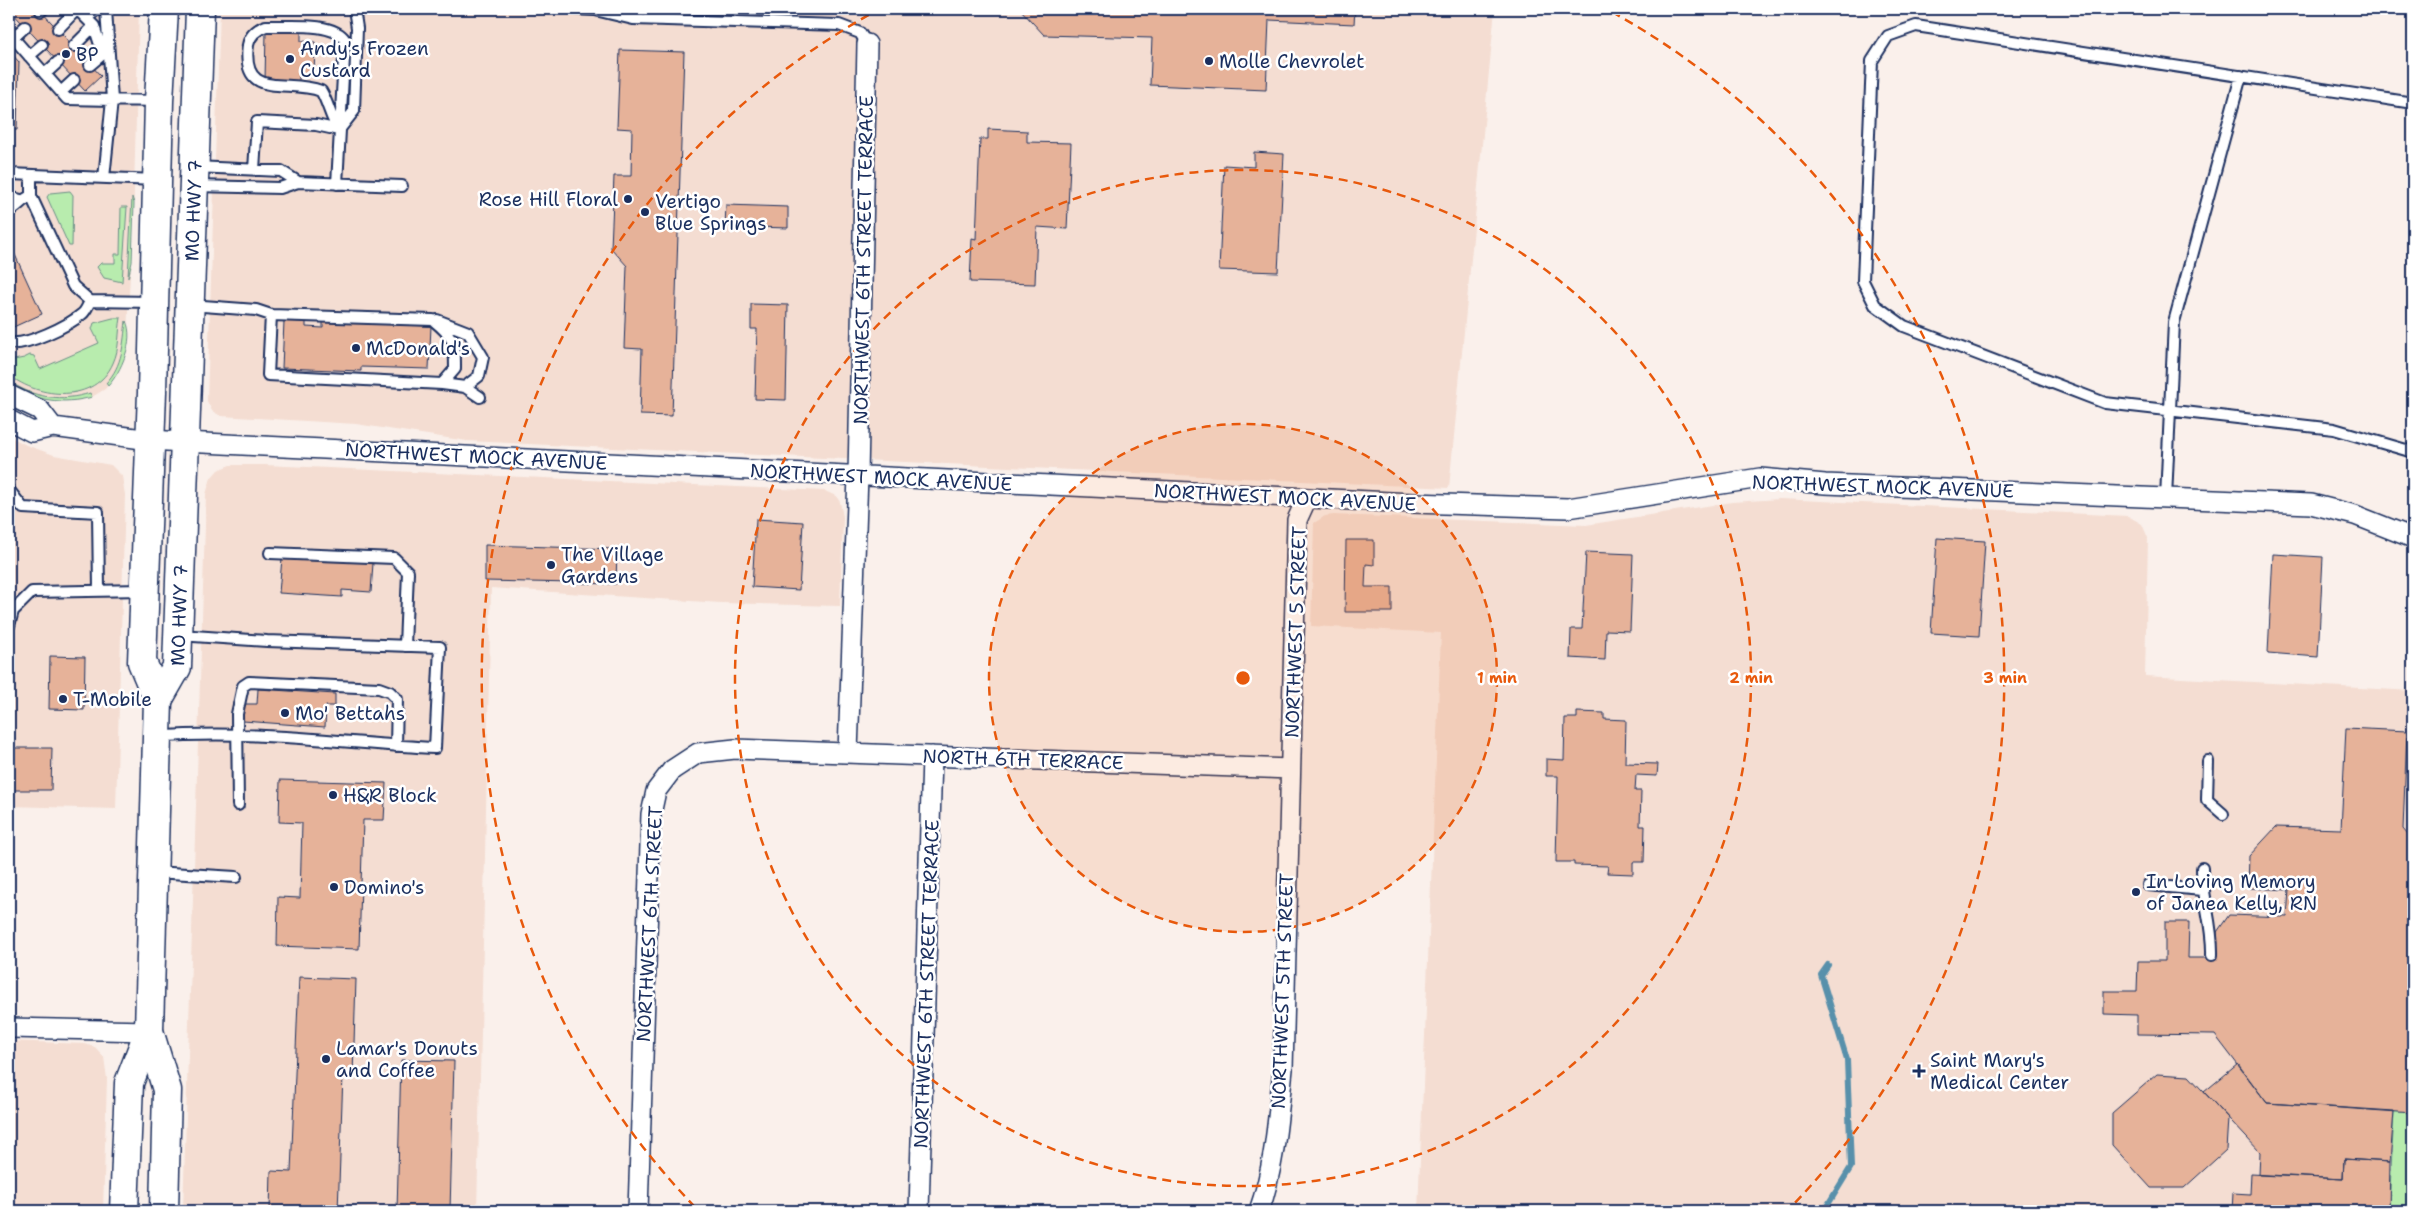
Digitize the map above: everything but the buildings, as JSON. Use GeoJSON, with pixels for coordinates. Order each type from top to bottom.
{"type":"FeatureCollection","features":[{"type":"Feature","properties":{"kind":"main road","name":"MO HWY 7"},"geometry":{"type":"LineString","coordinates":[[158,700],[142,662],[159,101],[164,9]]}},
{"type":"Feature","properties":{"kind":"main road","name":"MO HWY 7"},"geometry":{"type":"LineString","coordinates":[[158,700],[177,667],[200,9]]}},
{"type":"Feature","properties":{"kind":"main road"},"geometry":{"type":"LineString","coordinates":[[158,700],[149,1031],[167,1090],[164,1211]]}},
{"type":"Feature","properties":{"kind":"main road"},"geometry":{"type":"LineString","coordinates":[[124,1211],[129,1083],[149,1031]]}},
{"type":"Feature","properties":{"kind":"street","name":"NORTHWEST 6TH STREET TERRACE"},"geometry":{"type":"LineString","coordinates":[[858,476],[867,44]]}},
{"type":"Feature","properties":{"kind":"street"},"geometry":{"type":"LineString","coordinates":[[9,395],[40,410],[53,426]]}},
{"type":"Feature","properties":{"kind":"street","name":"NORTHWEST MOCK AVENUE"},"geometry":{"type":"LineString","coordinates":[[9,420],[32,432],[53,426],[150,440],[184,442],[1307,498],[1568,508],[1760,478],[1825,484],[2311,504],[2355,515],[2413,538]]}},
{"type":"Feature","properties":{"kind":"street"},"geometry":{"type":"LineString","coordinates":[[848,752],[858,476]]}},
{"type":"Feature","properties":{"kind":"street","name":"NORTHWEST 5 STREET"},"geometry":{"type":"LineString","coordinates":[[1290,769],[1297,520],[1307,498]]}},
{"type":"Feature","properties":{"kind":"street","name":"NORTHWEST 6TH STREET"},"geometry":{"type":"LineString","coordinates":[[638,1211],[651,814],[656,791],[672,770],[698,753],[735,749],[848,752]]}},
{"type":"Feature","properties":{"kind":"street","name":"NORTH 6TH TERRACE"},"geometry":{"type":"LineString","coordinates":[[848,752],[1290,769]]}},
{"type":"Feature","properties":{"kind":"street","name":"NORTHWEST 6TH STREET TERRACE"},"geometry":{"type":"LineString","coordinates":[[919,1211],[932,756]]}},
{"type":"Feature","properties":{"kind":"street","name":"NORTHWEST 5TH STREET"},"geometry":{"type":"LineString","coordinates":[[1259,1211],[1276,1137],[1283,1069],[1290,769]]}},
{"type":"Feature","properties":{"kind":"street"},"geometry":{"type":"LineString","coordinates":[[9,1028],[149,1031]]}},
{"type":"Feature","properties":{"kind":"lane"},"geometry":{"type":"LineString","coordinates":[[58,29],[77,9],[90,22],[103,54],[90,65]]}},
{"type":"Feature","properties":{"kind":"lane"},"geometry":{"type":"LineString","coordinates":[[74,46],[97,9]]}},
{"type":"Feature","properties":{"kind":"lane"},"geometry":{"type":"LineString","coordinates":[[104,178],[112,100],[106,9]]}},
{"type":"Feature","properties":{"kind":"lane"},"geometry":{"type":"LineString","coordinates":[[339,130],[354,111],[357,28],[354,9]]}},
{"type":"Feature","properties":{"kind":"lane"},"geometry":{"type":"LineString","coordinates":[[575,9],[594,10],[633,19],[839,25],[860,33],[867,44]]}},
{"type":"Feature","properties":{"kind":"lane"},"geometry":{"type":"LineString","coordinates":[[337,184],[345,46],[342,36],[326,28],[266,26],[254,33],[248,49],[248,68],[254,80],[268,85],[299,85],[321,91],[327,100],[331,120],[339,130]]}},
{"type":"Feature","properties":{"kind":"lane"},"geometry":{"type":"LineString","coordinates":[[2413,103],[1916,26],[1888,36],[1872,61],[1863,281],[1875,304],[1904,326],[2105,403],[2334,429],[2413,452]]}},
{"type":"Feature","properties":{"kind":"lane"},"geometry":{"type":"LineString","coordinates":[[25,27],[11,36],[67,99],[159,101]]}},
{"type":"Feature","properties":{"kind":"lane"},"geometry":{"type":"LineString","coordinates":[[29,56],[42,45]]}},
{"type":"Feature","properties":{"kind":"lane"},"geometry":{"type":"LineString","coordinates":[[45,74],[58,62]]}},
{"type":"Feature","properties":{"kind":"lane"},"geometry":{"type":"LineString","coordinates":[[2166,498],[2174,322],[2241,76]]}},
{"type":"Feature","properties":{"kind":"lane"},"geometry":{"type":"LineString","coordinates":[[61,92],[74,80]]}},
{"type":"Feature","properties":{"kind":"lane"},"geometry":{"type":"LineString","coordinates":[[254,170],[257,122],[316,125],[339,130]]}},
{"type":"Feature","properties":{"kind":"lane"},"geometry":{"type":"LineString","coordinates":[[194,177],[254,170],[281,171],[298,182]]}},
{"type":"Feature","properties":{"kind":"lane"},"geometry":{"type":"LineString","coordinates":[[9,174],[157,180]]}},
{"type":"Feature","properties":{"kind":"lane"},"geometry":{"type":"LineString","coordinates":[[31,175],[31,196],[73,286],[90,301],[153,302]]}},
{"type":"Feature","properties":{"kind":"lane"},"geometry":{"type":"LineString","coordinates":[[194,177],[280,188],[298,182],[402,186]]}},
{"type":"Feature","properties":{"kind":"lane"},"geometry":{"type":"LineString","coordinates":[[9,197],[21,200],[31,196]]}},
{"type":"Feature","properties":{"kind":"lane"},"geometry":{"type":"LineString","coordinates":[[9,211],[16,208],[21,200]]}},
{"type":"Feature","properties":{"kind":"lane"},"geometry":{"type":"LineString","coordinates":[[9,343],[15,344],[36,338],[75,319],[84,312],[90,301]]}},
{"type":"Feature","properties":{"kind":"lane"},"geometry":{"type":"LineString","coordinates":[[189,305],[256,310],[271,315],[433,320],[445,322],[468,332],[483,357],[479,376],[465,387]]}},
{"type":"Feature","properties":{"kind":"lane"},"geometry":{"type":"LineString","coordinates":[[271,315],[268,375],[442,384],[465,387],[480,397]]}},
{"type":"Feature","properties":{"kind":"lane"},"geometry":{"type":"LineString","coordinates":[[433,320],[445,329],[455,344],[455,369],[442,384]]}},
{"type":"Feature","properties":{"kind":"lane"},"geometry":{"type":"LineString","coordinates":[[9,490],[23,508],[98,512],[99,590]]}},
{"type":"Feature","properties":{"kind":"lane"},"geometry":{"type":"LineString","coordinates":[[270,553],[394,558],[408,572],[405,646]]}},
{"type":"Feature","properties":{"kind":"lane"},"geometry":{"type":"LineString","coordinates":[[9,626],[11,611],[32,592],[144,590]]}},
{"type":"Feature","properties":{"kind":"lane"},"geometry":{"type":"LineString","coordinates":[[156,738],[193,734],[236,735],[435,748],[440,647],[267,641],[178,635]]}},
{"type":"Feature","properties":{"kind":"lane"},"geometry":{"type":"LineString","coordinates":[[238,805],[236,735],[239,696],[242,686],[249,682],[379,688],[390,692],[397,699],[396,746]]}},
{"type":"Feature","properties":{"kind":"lane"},"geometry":{"type":"LineString","coordinates":[[2208,761],[2207,800],[2223,814]]}},
{"type":"Feature","properties":{"kind":"lane"},"geometry":{"type":"LineString","coordinates":[[2202,868],[2202,890],[2212,938],[2212,955]]}},
{"type":"Feature","properties":{"kind":"lane"},"geometry":{"type":"LineString","coordinates":[[153,872],[236,877]]}},
{"type":"Feature","properties":{"kind":"lane"},"geometry":{"type":"LineString","coordinates":[[2148,885],[2202,890]]}},
{"type":"Feature","properties":{"kind":"shaded area"},"geometry":{"type":"Polygon","coordinates":[[[9,9],[139,9],[132,262],[126,351],[118,373],[105,389],[92,397],[76,401],[56,401],[39,398],[9,384],[9,9]]]}},
{"type":"Feature","properties":{"kind":"shaded area"},"geometry":{"type":"Polygon","coordinates":[[[220,9],[1495,9],[1449,488],[467,441],[356,424],[221,416],[212,411],[207,401],[220,9]]]}},
{"type":"Feature","properties":{"kind":"shaded area"},"geometry":{"type":"Polygon","coordinates":[[[9,436],[26,445],[54,455],[111,465],[122,476],[125,495],[116,809],[9,806],[9,436]]]}},
{"type":"Feature","properties":{"kind":"shaded area"},"geometry":{"type":"Polygon","coordinates":[[[230,465],[265,465],[825,491],[836,496],[840,502],[843,517],[840,606],[721,603],[491,588],[477,1211],[183,1211],[206,494],[211,478],[218,470],[230,465]]]}},
{"type":"Feature","properties":{"kind":"shaded area","name":"Saint Mary's Medical Center"},"geometry":{"type":"Polygon","coordinates":[[[1780,499],[2128,516],[2142,524],[2148,538],[2145,676],[2413,691],[2413,1211],[1418,1211],[1441,633],[1311,626],[1314,523],[1325,516],[1334,515],[1586,525],[1732,502],[1780,499]]]}},
{"type":"Feature","properties":{"kind":"shaded area"},"geometry":{"type":"Polygon","coordinates":[[[9,1041],[84,1044],[95,1047],[104,1057],[107,1079],[103,1211],[9,1211],[9,1041]]]}},
{"type":"Feature","properties":{"kind":"green space"},"geometry":{"type":"Polygon","coordinates":[[[70,191],[73,195],[72,246],[69,246],[47,197],[50,193],[70,191]]]}},
{"type":"Feature","properties":{"kind":"green space"},"geometry":{"type":"Polygon","coordinates":[[[132,197],[134,203],[132,262],[128,278],[132,197]]]}},
{"type":"Feature","properties":{"kind":"green space"},"geometry":{"type":"Polygon","coordinates":[[[121,207],[127,207],[122,282],[104,278],[97,267],[101,263],[115,263],[115,254],[120,254],[121,207]]]}},
{"type":"Feature","properties":{"kind":"green space"},"geometry":{"type":"Polygon","coordinates":[[[121,318],[115,357],[105,376],[93,386],[80,391],[50,393],[21,383],[9,375],[9,361],[30,355],[34,356],[40,369],[99,343],[92,329],[94,323],[121,318]]]}},
{"type":"Feature","properties":{"kind":"green space"},"geometry":{"type":"Polygon","coordinates":[[[126,321],[129,337],[128,346],[118,373],[108,386],[106,383],[119,362],[126,321]]]}},
{"type":"Feature","properties":{"kind":"green space"},"geometry":{"type":"Polygon","coordinates":[[[9,381],[18,387],[48,397],[69,397],[90,393],[92,397],[70,401],[49,400],[19,390],[9,384],[9,381]]]}},
{"type":"Feature","properties":{"kind":"green space"},"geometry":{"type":"Polygon","coordinates":[[[2394,1111],[2413,1112],[2413,1211],[2389,1211],[2394,1111]]]}},
{"type":"Feature","properties":{"kind":"waterway"},"geometry":{"type":"LineString","coordinates":[[1824,1211],[1851,1167],[1847,1060],[1821,975],[1828,965]]}},
{"type":"Feature","properties":{"kind":"place","name":"BP"},"geometry":{"type":"Point","coordinates":[66,54]}},
{"type":"Feature","properties":{"kind":"place","name":"Andy's Frozen Custard"},"geometry":{"type":"Point","coordinates":[290,59]}},
{"type":"Feature","properties":{"kind":"place","name":"Molle Chevrolet"},"geometry":{"type":"Point","coordinates":[1209,61]}},
{"type":"Feature","properties":{"kind":"place","name":"Rose Hill Floral"},"geometry":{"type":"Point","coordinates":[628,199]}},
{"type":"Feature","properties":{"kind":"place","name":"Vertigo Blue Springs"},"geometry":{"type":"Point","coordinates":[645,212]}},
{"type":"Feature","properties":{"kind":"place","name":"McDonald's"},"geometry":{"type":"Point","coordinates":[356,348]}},
{"type":"Feature","properties":{"kind":"place","name":"The Village Gardens"},"geometry":{"type":"Point","coordinates":[551,565]}},
{"type":"Feature","properties":{"kind":"place","name":"T-Mobile"},"geometry":{"type":"Point","coordinates":[63,699]}},
{"type":"Feature","properties":{"kind":"place","name":"Mo' Bettahs"},"geometry":{"type":"Point","coordinates":[285,713]}},
{"type":"Feature","properties":{"kind":"place","name":"H&R Block"},"geometry":{"type":"Point","coordinates":[333,795]}},
{"type":"Feature","properties":{"kind":"place","name":"Domino's"},"geometry":{"type":"Point","coordinates":[334,887]}},
{"type":"Feature","properties":{"kind":"place","name":"In Loving Memory of Janea Kelly, RN"},"geometry":{"type":"Point","coordinates":[2136,892]}},
{"type":"Feature","properties":{"kind":"place","name":"Lamar's Donuts and Coffee"},"geometry":{"type":"Point","coordinates":[326,1059]}},
{"type":"Feature","properties":{"kind":"place","name":"Saint Mary's Medical Center"},"geometry":{"type":"Point","coordinates":[1919,1071]}}]}
